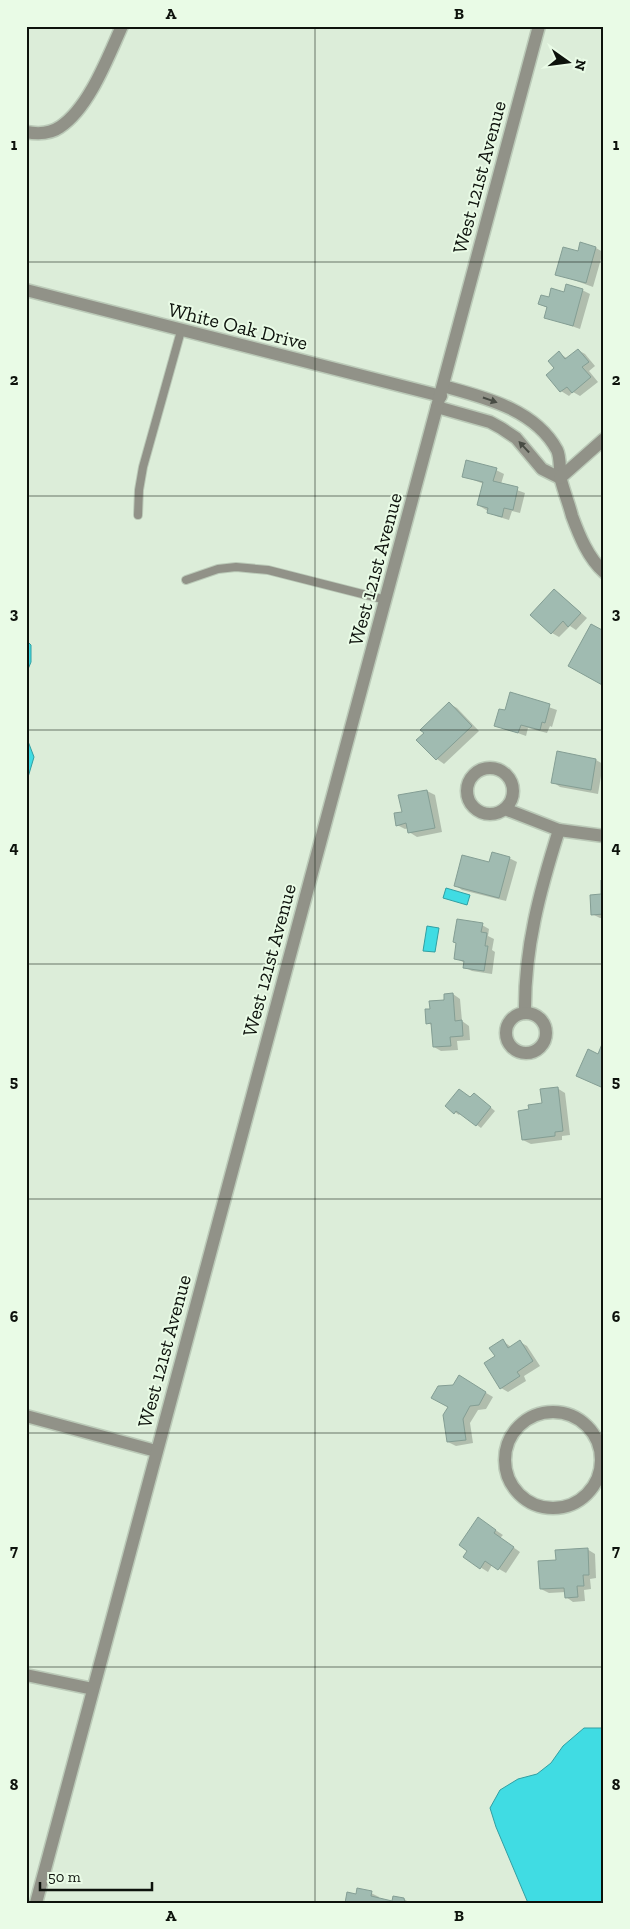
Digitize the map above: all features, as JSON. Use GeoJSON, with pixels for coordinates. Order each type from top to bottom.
{"type":"FeatureCollection","features":[{"type":"Feature","properties":{"kind":"street"},"geometry":{"type":"LineString","coordinates":[[26,132],[49,132],[59,128],[73,116],[85,102],[122,26]]}},
{"type":"Feature","properties":{"kind":"street","name":"West 121st Avenue"},"geometry":{"type":"LineString","coordinates":[[36,1903],[539,26]]}},
{"type":"Feature","properties":{"kind":"street","name":"White Oak Drive"},"geometry":{"type":"LineString","coordinates":[[26,290],[440,396]]}},
{"type":"Feature","properties":{"kind":"street"},"geometry":{"type":"LineString","coordinates":[[440,396],[516,438],[542,468],[560,478]]}},
{"type":"Feature","properties":{"kind":"street"},"geometry":{"type":"LineString","coordinates":[[440,396],[495,401],[535,425],[557,451],[560,478],[578,533],[598,567],[604,572]]}},
{"type":"Feature","properties":{"kind":"street"},"geometry":{"type":"LineString","coordinates":[[560,478],[604,440]]}},
{"type":"Feature","properties":{"kind":"street"},"geometry":{"type":"LineString","coordinates":[[505,809],[559,830],[604,836]]}},
{"type":"Feature","properties":{"kind":"street"},"geometry":{"type":"LineString","coordinates":[[525,1013],[527,960],[532,928],[559,830]]}},
{"type":"Feature","properties":{"kind":"street"},"geometry":{"type":"LineString","coordinates":[[554,1411],[569,1414],[599,1431],[601,1465],[597,1480],[588,1494],[581,1499],[559,1508],[543,1508],[528,1502],[516,1492],[507,1478],[505,1454],[513,1432],[524,1420],[538,1413],[554,1411]]}},
{"type":"Feature","properties":{"kind":"street"},"geometry":{"type":"LineString","coordinates":[[26,1416],[156,1451]]}},
{"type":"Feature","properties":{"kind":"street"},"geometry":{"type":"LineString","coordinates":[[26,1676],[93,1689]]}},
{"type":"Feature","properties":{"kind":"lane"},"geometry":{"type":"LineString","coordinates":[[138,515],[139,490],[143,467],[181,331]]}},
{"type":"Feature","properties":{"kind":"lane"},"geometry":{"type":"LineString","coordinates":[[186,580],[218,569],[236,567],[268,570],[386,600]]}},
{"type":"Feature","properties":{"kind":"water"},"geometry":{"type":"Polygon","coordinates":[[[26,640],[31,645],[31,662],[26,674],[26,640]]]}},
{"type":"Feature","properties":{"kind":"water"},"geometry":{"type":"Polygon","coordinates":[[[26,736],[34,757],[26,784],[26,736]]]}},
{"type":"Feature","properties":{"kind":"water"},"geometry":{"type":"Polygon","coordinates":[[[446,888],[470,895],[467,905],[443,898],[446,888]]]}},
{"type":"Feature","properties":{"kind":"water"},"geometry":{"type":"Polygon","coordinates":[[[427,926],[439,928],[435,952],[423,951],[427,926]]]}},
{"type":"Feature","properties":{"kind":"water"},"geometry":{"type":"Polygon","coordinates":[[[584,1728],[604,1728],[604,1903],[528,1903],[490,1808],[500,1790],[518,1779],[537,1774],[551,1763],[563,1746],[584,1728]]]}},
{"type":"Feature","properties":{"kind":"building"},"geometry":{"type":"Polygon","coordinates":[[[580,242],[596,247],[586,283],[555,275],[563,247],[578,251],[580,242]]]}},
{"type":"Feature","properties":{"kind":"building"},"geometry":{"type":"Polygon","coordinates":[[[566,284],[583,289],[573,326],[544,318],[547,307],[538,304],[541,295],[549,297],[551,288],[564,292],[566,284]]]}},
{"type":"Feature","properties":{"kind":"building"},"geometry":{"type":"Polygon","coordinates":[[[578,349],[589,362],[582,367],[591,377],[572,393],[567,387],[560,392],[546,375],[554,368],[548,361],[559,351],[565,359],[578,349]]]}},
{"type":"Feature","properties":{"kind":"building"},"geometry":{"type":"Polygon","coordinates":[[[466,460],[497,468],[493,481],[518,487],[513,510],[504,508],[502,517],[487,513],[488,508],[477,505],[483,482],[462,477],[466,460]]]}},
{"type":"Feature","properties":{"kind":"building"},"geometry":{"type":"Polygon","coordinates":[[[554,589],[581,613],[568,627],[563,621],[551,634],[530,615],[554,589]]]}},
{"type":"Feature","properties":{"kind":"building"},"geometry":{"type":"Polygon","coordinates":[[[591,624],[604,631],[604,686],[568,666],[591,624]]]}},
{"type":"Feature","properties":{"kind":"building"},"geometry":{"type":"Polygon","coordinates":[[[510,692],[550,704],[545,723],[542,722],[540,730],[521,725],[518,733],[494,726],[499,709],[505,710],[510,692]]]}},
{"type":"Feature","properties":{"kind":"building"},"geometry":{"type":"Polygon","coordinates":[[[449,702],[472,726],[436,760],[416,740],[424,733],[420,730],[449,702]]]}},
{"type":"Feature","properties":{"kind":"building"},"geometry":{"type":"Polygon","coordinates":[[[557,751],[596,759],[591,790],[551,783],[557,751]]]}},
{"type":"Feature","properties":{"kind":"building"},"geometry":{"type":"Polygon","coordinates":[[[427,790],[435,828],[408,833],[406,823],[396,826],[394,813],[402,812],[398,795],[427,790]]]}},
{"type":"Feature","properties":{"kind":"building"},"geometry":{"type":"Polygon","coordinates":[[[492,852],[510,857],[499,898],[454,886],[462,855],[489,862],[492,852]]]}},
{"type":"Feature","properties":{"kind":"building"},"geometry":{"type":"Polygon","coordinates":[[[601,880],[604,880],[604,914],[591,915],[590,895],[601,894],[601,880]]]}},
{"type":"Feature","properties":{"kind":"building"},"geometry":{"type":"Polygon","coordinates":[[[457,919],[483,923],[481,932],[487,933],[485,946],[488,946],[484,971],[463,968],[464,961],[454,959],[456,943],[453,942],[457,919]]]}},
{"type":"Feature","properties":{"kind":"building"},"geometry":{"type":"Polygon","coordinates":[[[453,993],[455,1021],[462,1020],[463,1036],[450,1037],[451,1046],[433,1047],[431,1023],[426,1024],[425,1009],[430,1009],[429,1001],[444,1000],[444,994],[453,993]]]}},
{"type":"Feature","properties":{"kind":"building"},"geometry":{"type":"Polygon","coordinates":[[[604,1039],[604,1082],[601,1087],[576,1076],[588,1049],[598,1054],[604,1039]]]}},
{"type":"Feature","properties":{"kind":"building"},"geometry":{"type":"Polygon","coordinates":[[[558,1087],[563,1131],[555,1132],[555,1136],[522,1140],[518,1111],[529,1109],[528,1105],[542,1103],[540,1089],[558,1087]]]}},
{"type":"Feature","properties":{"kind":"building"},"geometry":{"type":"Polygon","coordinates":[[[459,1089],[470,1097],[474,1093],[491,1107],[476,1126],[456,1111],[454,1114],[445,1106],[459,1089]]]}},
{"type":"Feature","properties":{"kind":"building"},"geometry":{"type":"Polygon","coordinates":[[[503,1339],[508,1348],[520,1340],[533,1361],[517,1372],[520,1376],[500,1389],[484,1363],[495,1356],[489,1348],[503,1339]]]}},
{"type":"Feature","properties":{"kind":"building"},"geometry":{"type":"Polygon","coordinates":[[[459,1375],[486,1392],[479,1405],[470,1406],[463,1419],[466,1440],[447,1442],[443,1415],[448,1407],[431,1398],[438,1386],[453,1385],[459,1375]]]}},
{"type":"Feature","properties":{"kind":"building"},"geometry":{"type":"Polygon","coordinates":[[[478,1517],[496,1530],[494,1533],[514,1547],[498,1570],[485,1561],[480,1569],[463,1557],[467,1551],[459,1545],[478,1517]]]}},
{"type":"Feature","properties":{"kind":"building"},"geometry":{"type":"Polygon","coordinates":[[[588,1548],[589,1575],[583,1575],[584,1586],[577,1586],[578,1597],[565,1598],[564,1588],[540,1589],[538,1561],[556,1560],[555,1550],[588,1548]]]}},
{"type":"Feature","properties":{"kind":"building"},"geometry":{"type":"Polygon","coordinates":[[[357,1888],[372,1891],[371,1896],[392,1901],[393,1896],[404,1898],[405,1903],[345,1903],[347,1892],[356,1894],[357,1888]]]}}]}
